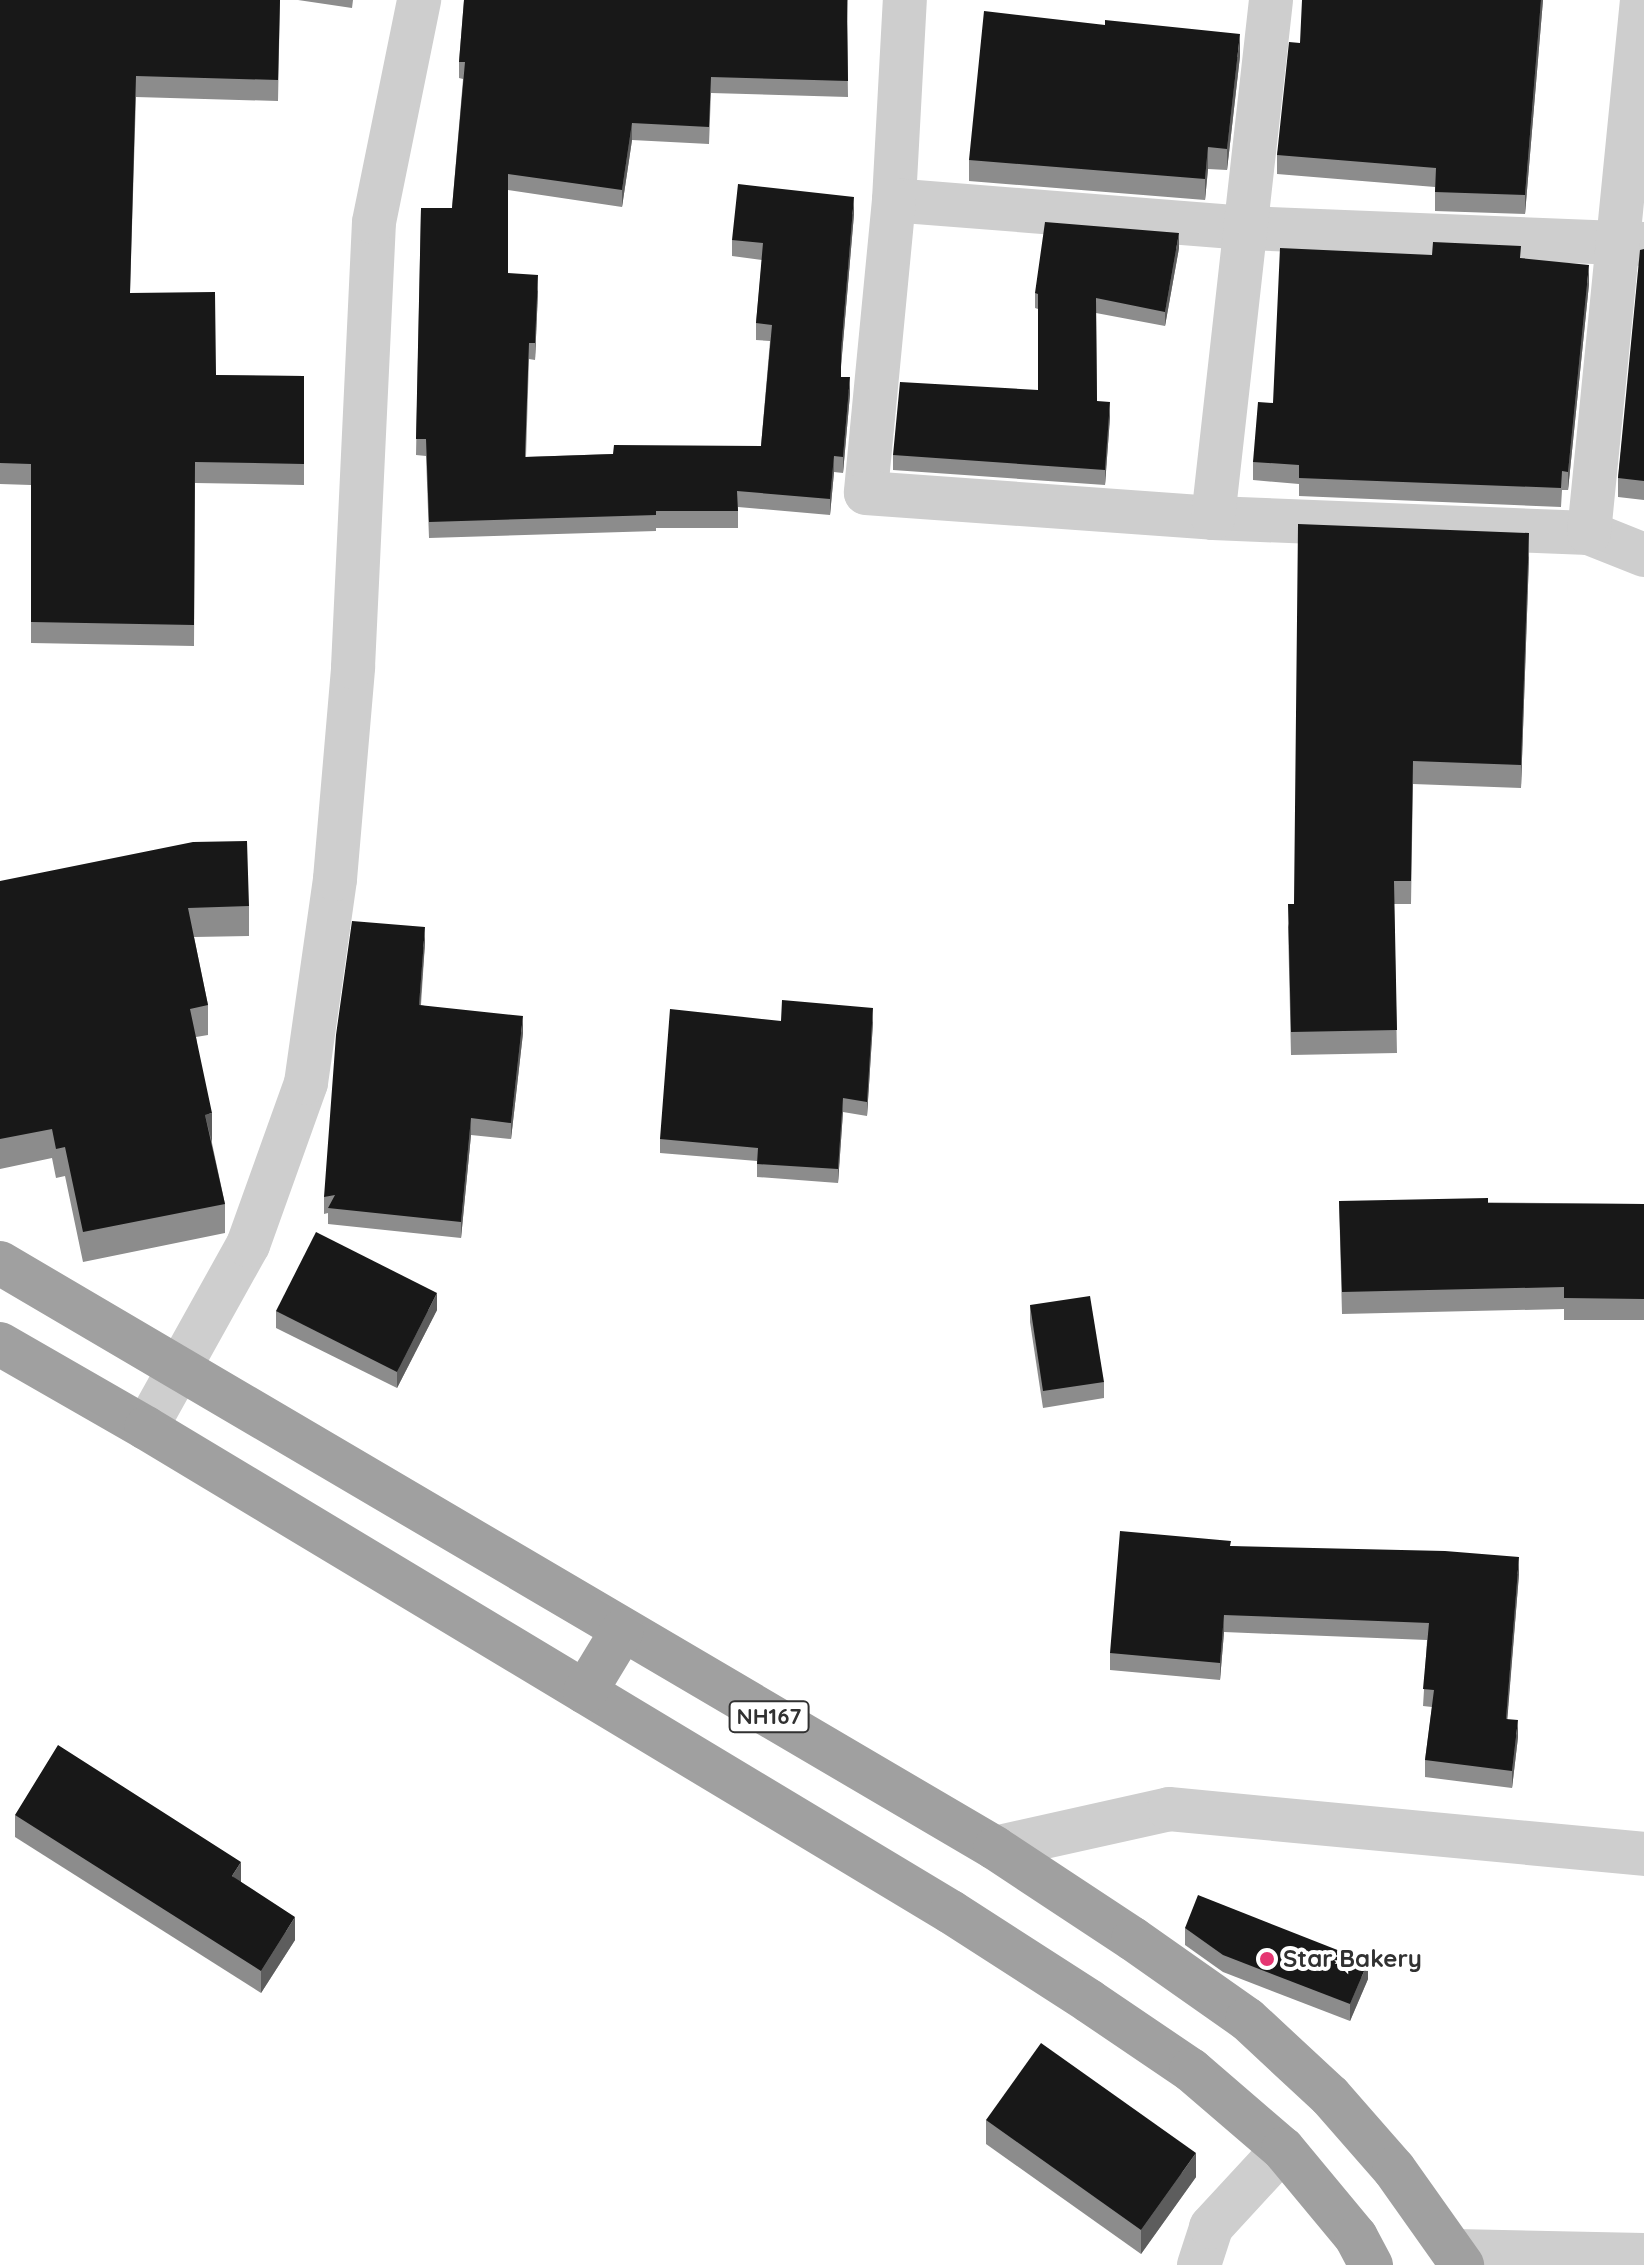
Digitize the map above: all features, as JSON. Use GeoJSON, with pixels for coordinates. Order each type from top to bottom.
{"type":"FeatureCollection","features":[{"type":"Feature","properties":{"kind":"highway","name":"NH167"},"geometry":{"type":"LineString","coordinates":[[0,1263],[178,1371],[995,1848],[1247,2019],[1330,2096],[1394,2169],[1458,2258]]}},
{"type":"Feature","properties":{"kind":"highway"},"geometry":{"type":"LineString","coordinates":[[0,1344],[146,1428],[951,1912],[1089,2001],[1191,2070],[1283,2149],[1356,2237],[1371,2265]]}},
{"type":"Feature","properties":{"kind":"highway"},"geometry":{"type":"LineString","coordinates":[[585,1692],[622,1631]]}},
{"type":"Feature","properties":{"kind":"street"},"geometry":{"type":"LineString","coordinates":[[146,1428],[248,1245],[306,1083],[335,879],[353,667],[374,222],[419,0]]}},
{"type":"Feature","properties":{"kind":"street"},"geometry":{"type":"LineString","coordinates":[[905,0],[894,200],[866,493],[1213,518],[1589,533],[1644,555]]}},
{"type":"Feature","properties":{"kind":"street"},"geometry":{"type":"LineString","coordinates":[[1213,518],[1271,0]]}},
{"type":"Feature","properties":{"kind":"street"},"geometry":{"type":"LineString","coordinates":[[1589,533],[1631,242],[1642,0]]}},
{"type":"Feature","properties":{"kind":"street"},"geometry":{"type":"LineString","coordinates":[[894,200],[1246,228],[1631,242]]}},
{"type":"Feature","properties":{"kind":"street"},"geometry":{"type":"LineString","coordinates":[[995,1848],[1169,1809],[1644,1854]]}},
{"type":"Feature","properties":{"kind":"street"},"geometry":{"type":"LineString","coordinates":[[1199,2265],[1211,2227],[1283,2149]]}},
{"type":"Feature","properties":{"kind":"street"},"geometry":{"type":"LineString","coordinates":[[1458,2258],[1644,2255]]}},
{"type":"Feature","properties":{"kind":"building"},"geometry":{"type":"Polygon","coordinates":[[[0,0],[280,0],[278,80],[136,76],[130,293],[215,292],[216,375],[304,376],[304,464],[195,462],[194,625],[31,622],[31,464],[0,463],[0,0]]]}},
{"type":"Feature","properties":{"kind":"building"},"geometry":{"type":"Polygon","coordinates":[[[464,0],[847,0],[848,81],[711,77],[709,127],[632,123],[622,190],[508,174],[508,273],[538,275],[535,343],[529,343],[525,457],[613,454],[614,445],[761,446],[772,325],[756,323],[763,243],[732,240],[738,184],[854,197],[841,351],[841,377],[850,377],[843,457],[834,456],[830,499],[737,491],[738,511],[656,511],[656,515],[429,522],[426,439],[416,439],[421,208],[452,208],[465,62],[459,62],[464,0]]]}},
{"type":"Feature","properties":{"kind":"building"},"geometry":{"type":"Polygon","coordinates":[[[1302,0],[1541,0],[1525,195],[1435,192],[1436,168],[1277,155],[1289,42],[1300,43],[1302,0]]]}},
{"type":"Feature","properties":{"kind":"building"},"geometry":{"type":"Polygon","coordinates":[[[984,11],[1105,25],[1105,20],[1240,34],[1227,149],[1208,147],[1205,179],[969,160],[984,11]]]}},
{"type":"Feature","properties":{"kind":"building"},"geometry":{"type":"Polygon","coordinates":[[[1045,222],[1179,233],[1165,312],[1096,298],[1097,401],[1110,402],[1105,470],[893,455],[900,382],[1038,390],[1038,294],[1035,293],[1045,222]]]}},
{"type":"Feature","properties":{"kind":"building"},"geometry":{"type":"Polygon","coordinates":[[[1433,242],[1521,246],[1520,258],[1589,265],[1568,472],[1562,471],[1561,488],[1299,478],[1299,465],[1253,462],[1258,402],[1273,403],[1280,248],[1432,255],[1433,242]]]}},
{"type":"Feature","properties":{"kind":"building"},"geometry":{"type":"Polygon","coordinates":[[[1644,249],[1644,481],[1618,478],[1640,250],[1644,249]]]}},
{"type":"Feature","properties":{"kind":"building"},"geometry":{"type":"Polygon","coordinates":[[[1298,524],[1529,533],[1521,765],[1413,761],[1411,881],[1394,881],[1397,1030],[1291,1032],[1288,904],[1294,904],[1298,524]]]}},
{"type":"Feature","properties":{"kind":"building"},"geometry":{"type":"Polygon","coordinates":[[[247,841],[249,906],[188,908],[208,1005],[190,1009],[212,1113],[205,1115],[225,1204],[83,1232],[65,1147],[56,1149],[52,1129],[0,1139],[0,881],[193,842],[247,841]]]}},
{"type":"Feature","properties":{"kind":"building"},"geometry":{"type":"Polygon","coordinates":[[[352,921],[425,927],[419,1005],[523,1016],[511,1123],[471,1118],[461,1222],[328,1208],[335,1195],[324,1197],[336,1035],[352,921]]]}},
{"type":"Feature","properties":{"kind":"building"},"geometry":{"type":"Polygon","coordinates":[[[782,1000],[873,1008],[867,1102],[843,1098],[838,1169],[757,1164],[758,1148],[660,1139],[670,1009],[781,1021],[782,1000]]]}},
{"type":"Feature","properties":{"kind":"building"},"geometry":{"type":"Polygon","coordinates":[[[1488,1198],[1488,1203],[1644,1204],[1644,1299],[1564,1298],[1564,1287],[1342,1292],[1339,1201],[1488,1198]]]}},
{"type":"Feature","properties":{"kind":"building"},"geometry":{"type":"Polygon","coordinates":[[[316,1232],[437,1293],[397,1372],[276,1311],[316,1232]]]}},
{"type":"Feature","properties":{"kind":"building"},"geometry":{"type":"Polygon","coordinates":[[[1090,1296],[1104,1382],[1043,1391],[1030,1305],[1090,1296]]]}},
{"type":"Feature","properties":{"kind":"building"},"geometry":{"type":"Polygon","coordinates":[[[1120,1531],[1231,1541],[1230,1546],[1445,1551],[1519,1557],[1506,1719],[1518,1720],[1512,1771],[1425,1760],[1434,1690],[1423,1689],[1429,1623],[1224,1615],[1220,1663],[1110,1653],[1120,1531]]]}},
{"type":"Feature","properties":{"kind":"building"},"geometry":{"type":"Polygon","coordinates":[[[58,1745],[241,1862],[232,1876],[295,1917],[261,1971],[15,1815],[58,1745]]]}},
{"type":"Feature","properties":{"kind":"building"},"geometry":{"type":"Polygon","coordinates":[[[1198,1895],[1368,1962],[1350,2004],[1223,1955],[1185,1928],[1198,1895]]]}},
{"type":"Feature","properties":{"kind":"building"},"geometry":{"type":"Polygon","coordinates":[[[1041,2043],[1196,2153],[1141,2230],[986,2120],[1041,2043]]]}},
{"type":"Feature","properties":{"kind":"place","name":"Star Bakery"},"geometry":{"type":"Point","coordinates":[1267,1959]}}]}
